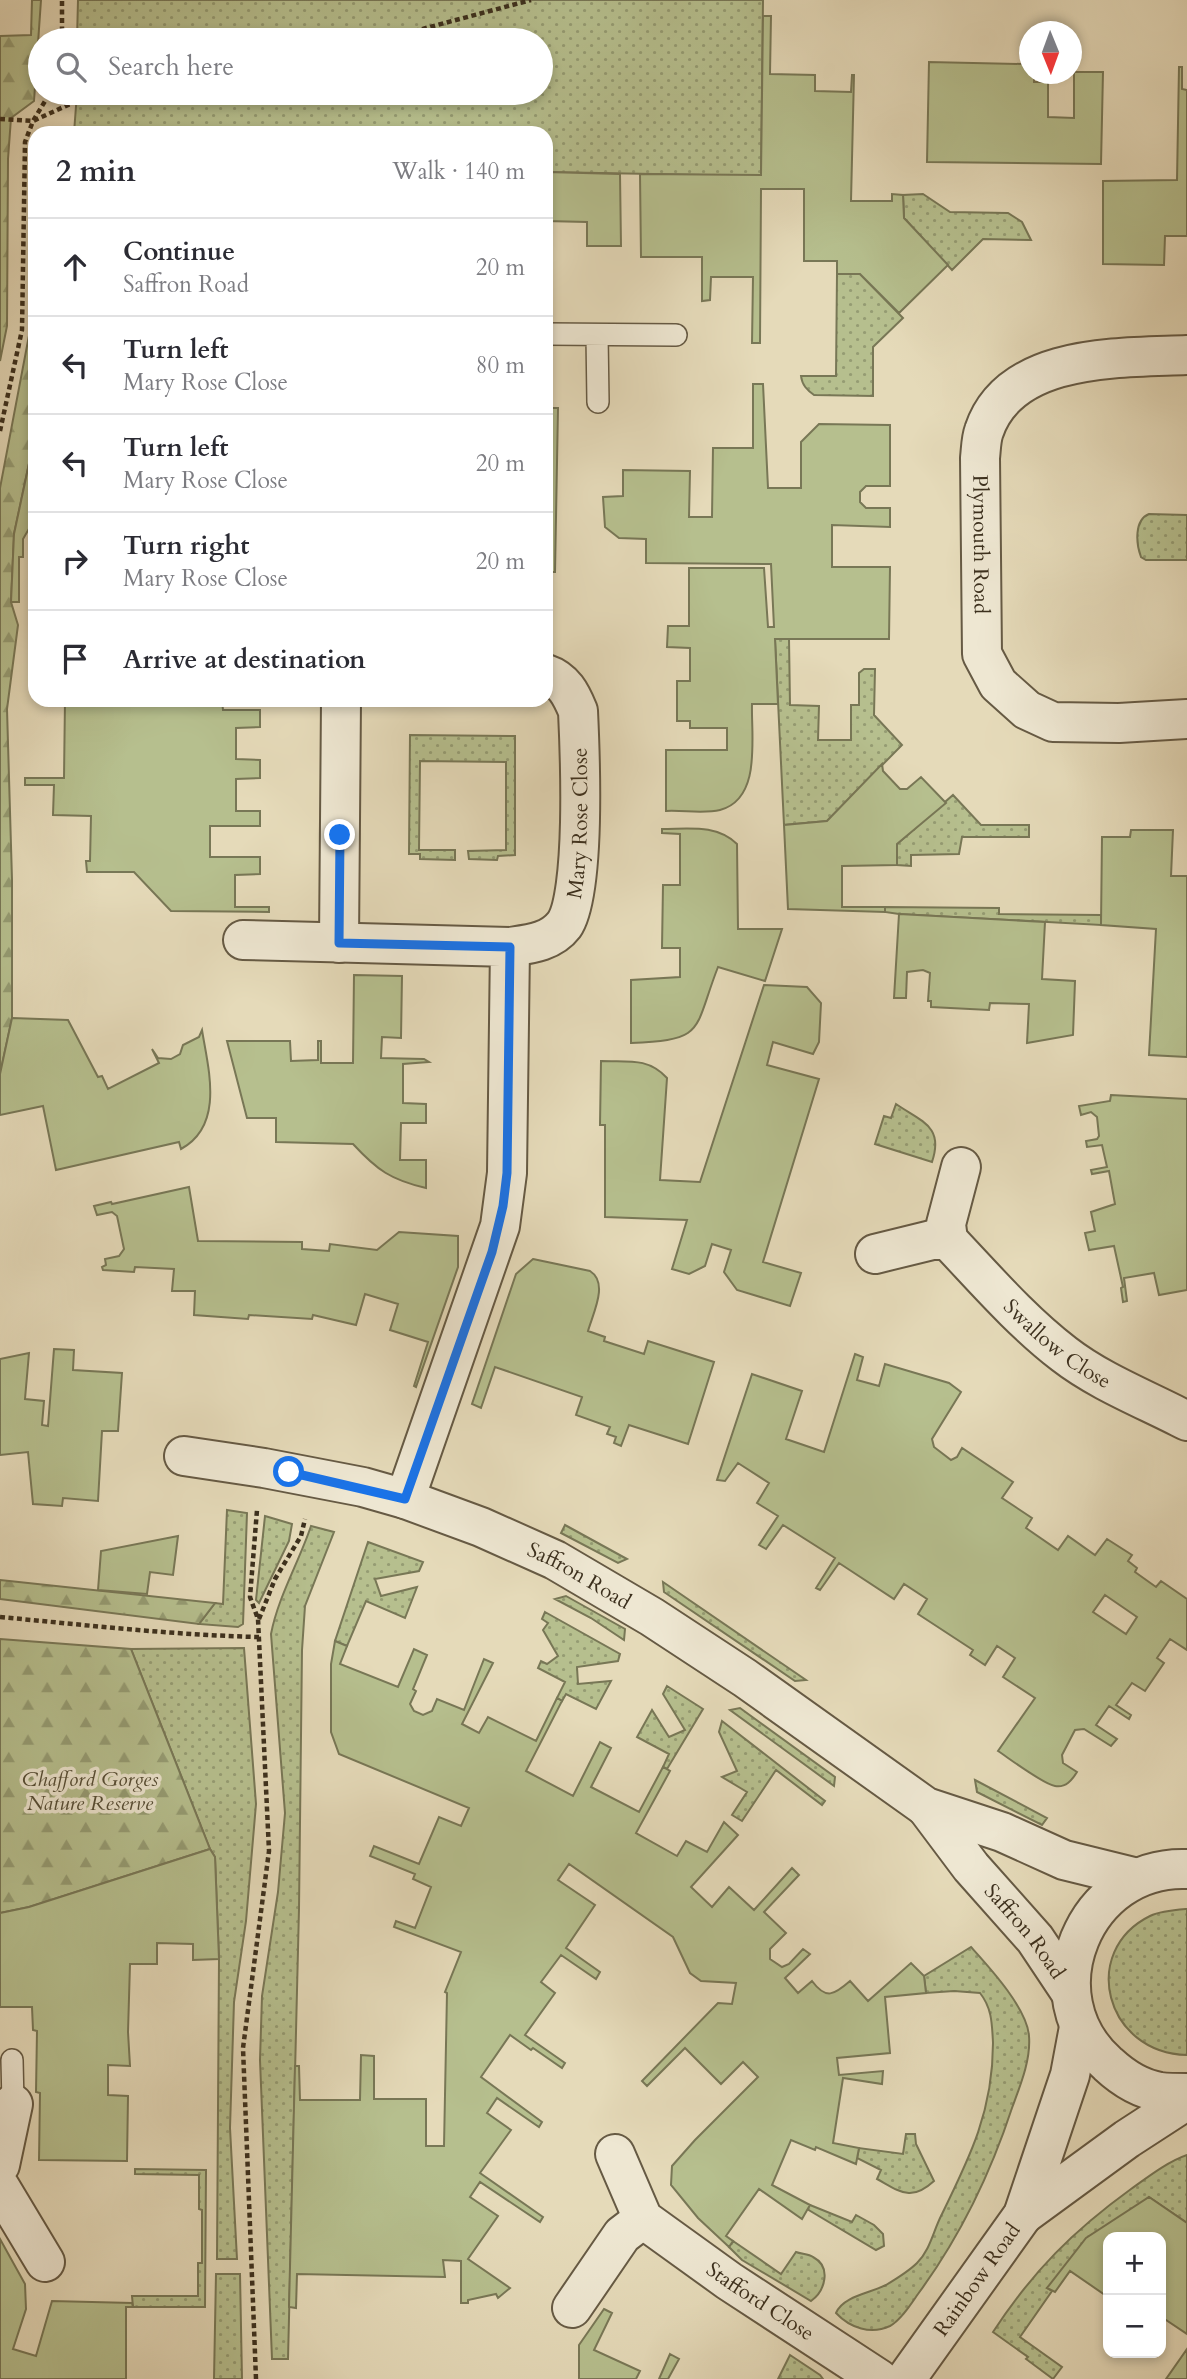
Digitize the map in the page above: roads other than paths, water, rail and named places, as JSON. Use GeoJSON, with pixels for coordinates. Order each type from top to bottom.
{"type":"FeatureCollection","features":[{"type":"Feature","properties":{"kind":"street","name":"Plymouth Road"},"geometry":{"type":"LineString","coordinates":[[1187,355],[1123,358],[1077,364],[1050,370],[1019,384],[993,413],[984,431],[980,458],[982,654],[998,684],[1027,710],[1053,722],[1119,723],[1187,719]]}},
{"type":"Feature","properties":{"kind":"street","name":"Mary Rose Close"},"geometry":{"type":"LineString","coordinates":[[243,940],[510,947],[552,937],[564,924],[572,908],[578,877],[578,711],[569,691],[553,677]]}},
{"type":"Feature","properties":{"kind":"street"},"geometry":{"type":"LineString","coordinates":[[339,943],[341,707]]}},
{"type":"Feature","properties":{"kind":"street"},"geometry":{"type":"LineString","coordinates":[[405,1499],[492,1252],[502,1216],[507,1173],[510,947]]}},
{"type":"Feature","properties":{"kind":"street"},"geometry":{"type":"LineString","coordinates":[[875,1254],[932,1240],[948,1240],[946,1224],[961,1167]]}},
{"type":"Feature","properties":{"kind":"street","name":"Swallow Close"},"geometry":{"type":"LineString","coordinates":[[948,1240],[1013,1308],[1065,1354],[1095,1373],[1187,1421]]}},
{"type":"Feature","properties":{"kind":"street","name":"Saffron Road"},"geometry":{"type":"LineString","coordinates":[[184,1457],[315,1477],[405,1499],[481,1527],[555,1560],[652,1617],[745,1678],[926,1807],[1002,1832],[1064,1860],[1138,1878]]}},
{"type":"Feature","properties":{"kind":"street","name":"Saffron Road"},"geometry":{"type":"LineString","coordinates":[[926,1807],[971,1867],[1035,1939],[1097,2055],[1123,2077],[1158,2092],[1187,2093]]}},
{"type":"Feature","properties":{"kind":"street","name":"Saffron Road"},"geometry":{"type":"LineString","coordinates":[[1075,2010],[1072,1959],[1083,1927],[1107,1898],[1138,1878],[1183,1866]]}},
{"type":"Feature","properties":{"kind":"street","name":"Rainbow Road"},"geometry":{"type":"LineString","coordinates":[[906,2379],[1023,2215],[1070,2075],[1075,2010]]}},
{"type":"Feature","properties":{"kind":"street","name":"Rainbow Road"},"geometry":{"type":"LineString","coordinates":[[1023,2215],[1127,2139],[1187,2100]]}},
{"type":"Feature","properties":{"kind":"street"},"geometry":{"type":"LineString","coordinates":[[0,2165],[13,2104]]}},
{"type":"Feature","properties":{"kind":"street"},"geometry":{"type":"LineString","coordinates":[[572,2308],[622,2235],[643,2219],[615,2154]]}},
{"type":"Feature","properties":{"kind":"street"},"geometry":{"type":"LineString","coordinates":[[0,2187],[45,2262]]}},
{"type":"Feature","properties":{"kind":"street","name":"Stafford Close"},"geometry":{"type":"LineString","coordinates":[[643,2219],[729,2281],[878,2379]]}},
{"type":"Feature","properties":{"kind":"lane"},"geometry":{"type":"LineString","coordinates":[[553,334],[676,335]]}},
{"type":"Feature","properties":{"kind":"lane"},"geometry":{"type":"LineString","coordinates":[[597,335],[598,402]]}},
{"type":"Feature","properties":{"kind":"lane"},"geometry":{"type":"LineString","coordinates":[[12,2060],[13,2104]]}},
{"type":"Feature","properties":{"kind":"park label","name":"Chafford Gorges Nature Reserve"},"geometry":{"type":"Point","coordinates":[90,1791]}}]}
